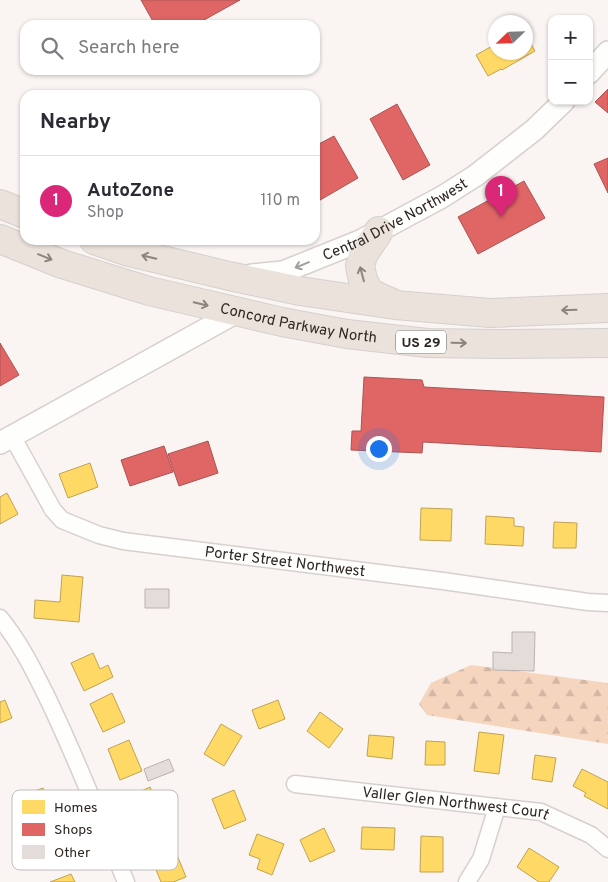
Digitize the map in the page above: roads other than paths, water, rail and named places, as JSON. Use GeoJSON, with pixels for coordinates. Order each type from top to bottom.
{"type":"FeatureCollection","features":[{"type":"Feature","properties":{"kind":"highway"},"geometry":{"type":"LineString","coordinates":[[0,204],[20,212]]}},
{"type":"Feature","properties":{"kind":"highway"},"geometry":{"type":"LineString","coordinates":[[378,231],[363,255],[360,266],[363,280],[370,293],[395,305]]}},
{"type":"Feature","properties":{"kind":"highway","name":"Concord Parkway North"},"geometry":{"type":"LineString","coordinates":[[0,239],[62,264],[149,291],[282,322],[347,334],[427,343],[608,343]]}},
{"type":"Feature","properties":{"kind":"highway","name":"Concord Parkway North"},"geometry":{"type":"LineString","coordinates":[[109,245],[195,269],[300,291],[395,305],[490,313],[608,308]]}},
{"type":"Feature","properties":{"kind":"highway"},"geometry":{"type":"LineString","coordinates":[[238,312],[257,302],[284,303],[411,319],[490,313]]}},
{"type":"Feature","properties":{"kind":"street"},"geometry":{"type":"LineString","coordinates":[[593,69],[608,52]]}},
{"type":"Feature","properties":{"kind":"street","name":"Central Drive Northwest"},"geometry":{"type":"LineString","coordinates":[[229,276],[284,272],[360,241],[475,176],[534,130],[560,105]]}},
{"type":"Feature","properties":{"kind":"street"},"geometry":{"type":"LineString","coordinates":[[6,440],[238,312]]}},
{"type":"Feature","properties":{"kind":"street","name":"Porter Street Northwest"},"geometry":{"type":"LineString","coordinates":[[6,440],[53,510],[62,520],[99,535],[123,541],[444,581],[588,602],[608,603]]}},
{"type":"Feature","properties":{"kind":"street"},"geometry":{"type":"LineString","coordinates":[[0,618],[26,656],[58,719],[88,790]]}},
{"type":"Feature","properties":{"kind":"street","name":"Valler Glen Northwest Court"},"geometry":{"type":"LineString","coordinates":[[295,784],[541,812],[591,835],[608,849]]}},
{"type":"Feature","properties":{"kind":"street"},"geometry":{"type":"LineString","coordinates":[[467,882],[481,859],[497,807]]}},
{"type":"Feature","properties":{"kind":"street"},"geometry":{"type":"LineString","coordinates":[[121,870],[126,882]]}},
{"type":"Feature","properties":{"kind":"place","name":"AutoZone"},"geometry":{"type":"Point","coordinates":[501,217]}}]}
